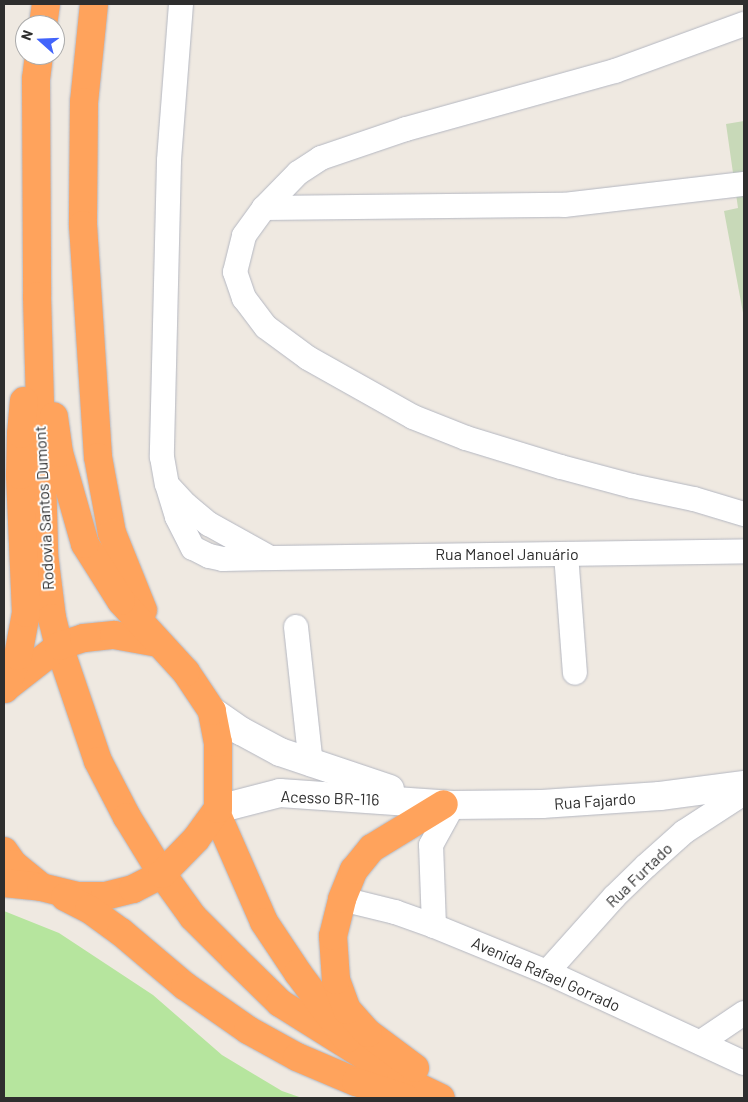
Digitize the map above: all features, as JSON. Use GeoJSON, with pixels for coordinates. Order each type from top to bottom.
{"type":"FeatureCollection","features":[{"type":"Feature","properties":{"kind":"highway"},"geometry":{"type":"LineString","coordinates":[[94,4],[84,102],[83,226],[98,457],[112,533],[132,587],[158,644]]}},
{"type":"Feature","properties":{"kind":"highway","name":"Rodovia Santos Dumont"},"geometry":{"type":"LineString","coordinates":[[38,65],[36,79],[37,296],[44,554],[52,618],[59,646],[98,761],[127,817],[162,874],[193,917],[280,1003],[401,1079],[441,1098]]}},
{"type":"Feature","properties":{"kind":"highway"},"geometry":{"type":"LineString","coordinates":[[37,296],[59,453],[86,544],[121,601],[158,644],[186,672],[212,711],[218,743],[217,811],[264,922],[298,973],[357,1052]]}},
{"type":"Feature","properties":{"kind":"highway"},"geometry":{"type":"LineString","coordinates":[[4,690],[18,656],[26,613],[12,481],[21,434],[37,296]]}},
{"type":"Feature","properties":{"kind":"highway"},"geometry":{"type":"LineString","coordinates":[[4,690],[59,646],[84,638],[114,635],[158,644]]}},
{"type":"Feature","properties":{"kind":"highway"},"geometry":{"type":"LineString","coordinates":[[448,804],[372,848],[354,870],[342,899],[333,936],[336,980],[347,1010],[368,1033],[457,1098]]}},
{"type":"Feature","properties":{"kind":"highway"},"geometry":{"type":"LineString","coordinates":[[4,883],[47,889],[77,896],[105,896],[133,889],[162,874],[196,839],[217,811]]}},
{"type":"Feature","properties":{"kind":"highway"},"geometry":{"type":"LineString","coordinates":[[4,851],[13,864],[47,889],[89,909],[105,920],[186,986],[248,1030],[297,1057],[356,1082],[405,1098]]}},
{"type":"Feature","properties":{"kind":"street"},"geometry":{"type":"LineString","coordinates":[[181,4],[169,161],[162,457],[167,484],[177,517],[193,548]]}},
{"type":"Feature","properties":{"kind":"street"},"geometry":{"type":"LineString","coordinates":[[744,24],[616,71],[406,129],[321,158],[298,173],[264,208],[244,236],[235,272],[244,298],[266,327],[308,358],[413,417],[466,438],[561,467],[694,499],[744,514]]}},
{"type":"Feature","properties":{"kind":"street"},"geometry":{"type":"LineString","coordinates":[[264,208],[564,205],[744,184]]}},
{"type":"Feature","properties":{"kind":"street","name":"Rua Manoel Januário"},"geometry":{"type":"LineString","coordinates":[[167,484],[186,505],[209,524],[270,558]]}},
{"type":"Feature","properties":{"kind":"street"},"geometry":{"type":"LineString","coordinates":[[193,548],[194,538],[200,530],[209,524]]}},
{"type":"Feature","properties":{"kind":"street","name":"Rua Manoel Januário"},"geometry":{"type":"LineString","coordinates":[[193,548],[210,556],[223,559],[744,551]]}},
{"type":"Feature","properties":{"kind":"street"},"geometry":{"type":"LineString","coordinates":[[566,554],[575,673]]}},
{"type":"Feature","properties":{"kind":"street"},"geometry":{"type":"LineString","coordinates":[[296,627],[311,764]]}},
{"type":"Feature","properties":{"kind":"street"},"geometry":{"type":"LineString","coordinates":[[212,711],[240,731],[280,752],[354,779],[448,804],[431,845],[434,926]]}},
{"type":"Feature","properties":{"kind":"street","name":"Rua Fajardo"},"geometry":{"type":"LineString","coordinates":[[448,804],[542,804],[660,796],[744,785]]}},
{"type":"Feature","properties":{"kind":"street","name":"Acesso BR-116"},"geometry":{"type":"LineString","coordinates":[[217,811],[280,794],[448,804]]}},
{"type":"Feature","properties":{"kind":"street","name":"Rua Furtado"},"geometry":{"type":"LineString","coordinates":[[547,972],[614,897],[684,832],[744,794]]}},
{"type":"Feature","properties":{"kind":"street","name":"Avenida Rafael Gorrado"},"geometry":{"type":"LineString","coordinates":[[342,899],[395,912],[547,972],[744,1063]]}},
{"type":"Feature","properties":{"kind":"street"},"geometry":{"type":"LineString","coordinates":[[700,1042],[744,1013]]}},
{"type":"Feature","properties":{"kind":"green space"},"geometry":{"type":"Polygon","coordinates":[[[744,121],[744,318],[724,211],[738,208],[726,124],[744,121]]]}},
{"type":"Feature","properties":{"kind":"green space"},"geometry":{"type":"Polygon","coordinates":[[[4,911],[59,933],[153,995],[222,1055],[282,1091],[302,1098],[4,1098],[4,911]]]}}]}
